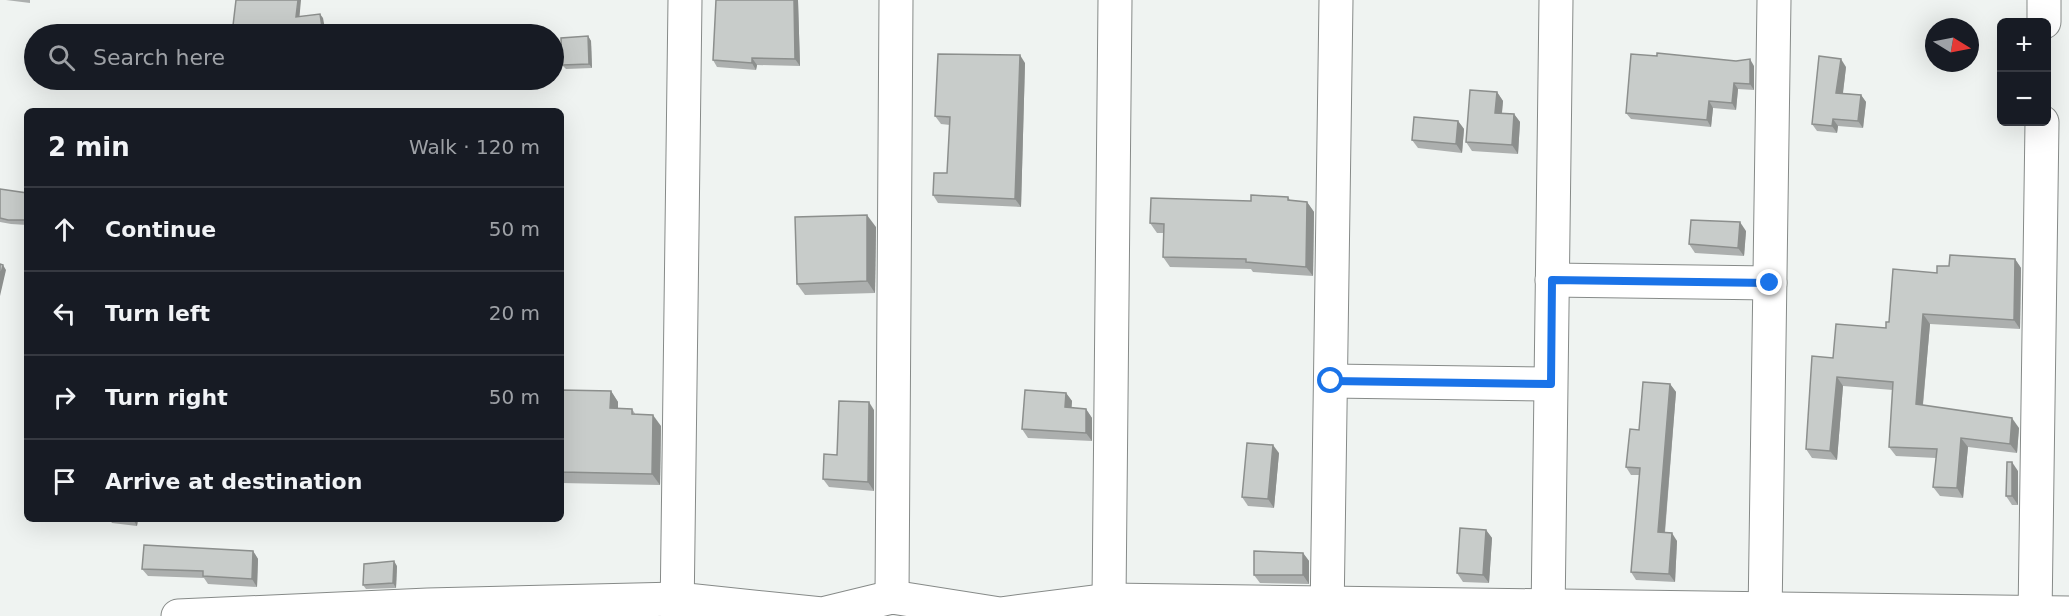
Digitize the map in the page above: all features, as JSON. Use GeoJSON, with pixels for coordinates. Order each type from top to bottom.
{"type":"FeatureCollection","features":[{"type":"Feature","properties":{"kind":"street"},"geometry":{"type":"LineString","coordinates":[[677,607],[685,0]]}},
{"type":"Feature","properties":{"kind":"street"},"geometry":{"type":"LineString","coordinates":[[892,597],[896,0]]}},
{"type":"Feature","properties":{"kind":"street"},"geometry":{"type":"LineString","coordinates":[[1109,600],[1115,0]]}},
{"type":"Feature","properties":{"kind":"street"},"geometry":{"type":"LineString","coordinates":[[1327,610],[1336,0]]}},
{"type":"Feature","properties":{"kind":"street"},"geometry":{"type":"LineString","coordinates":[[1548,611],[1556,0]]}},
{"type":"Feature","properties":{"kind":"street"},"geometry":{"type":"LineString","coordinates":[[1765,612],[1774,0]]}},
{"type":"Feature","properties":{"kind":"street"},"geometry":{"type":"LineString","coordinates":[[2044,0],[2044,18]]}},
{"type":"Feature","properties":{"kind":"street"},"geometry":{"type":"LineString","coordinates":[[2035,614],[2042,126]]}},
{"type":"Feature","properties":{"kind":"street"},"geometry":{"type":"LineString","coordinates":[[1552,280],[1770,283]]}},
{"type":"Feature","properties":{"kind":"street"},"geometry":{"type":"LineString","coordinates":[[1331,381],[1551,384]]}},
{"type":"Feature","properties":{"kind":"street"},"geometry":{"type":"LineString","coordinates":[[177,616],[428,605],[677,607],[822,614],[892,597],[1000,614],[1109,600],[1327,610],[2069,613]]}},
{"type":"Feature","properties":{"kind":"building"},"geometry":{"type":"Polygon","coordinates":[[[236,0],[298,0],[296,17],[320,14],[322,24],[233,24],[236,0]]]}},
{"type":"Feature","properties":{"kind":"building"},"geometry":{"type":"Polygon","coordinates":[[[716,0],[794,0],[795,59],[752,58],[752,63],[713,60],[716,0]]]}},
{"type":"Feature","properties":{"kind":"building"},"geometry":{"type":"Polygon","coordinates":[[[588,36],[589,64],[564,65],[564,38],[588,36]]]}},
{"type":"Feature","properties":{"kind":"building"},"geometry":{"type":"Polygon","coordinates":[[[1657,53],[1736,61],[1750,59],[1750,84],[1734,83],[1732,103],[1709,101],[1707,120],[1626,113],[1631,54],[1657,56],[1657,53]]]}},
{"type":"Feature","properties":{"kind":"building"},"geometry":{"type":"Polygon","coordinates":[[[938,54],[1020,55],[1015,199],[933,195],[934,173],[947,173],[950,117],[935,116],[938,54]]]}},
{"type":"Feature","properties":{"kind":"building"},"geometry":{"type":"Polygon","coordinates":[[[1819,56],[1841,59],[1836,93],[1861,95],[1858,121],[1833,119],[1832,126],[1812,124],[1819,56]]]}},
{"type":"Feature","properties":{"kind":"building"},"geometry":{"type":"Polygon","coordinates":[[[1470,90],[1497,92],[1495,113],[1514,114],[1512,145],[1466,142],[1470,90]]]}},
{"type":"Feature","properties":{"kind":"building"},"geometry":{"type":"Polygon","coordinates":[[[1414,117],[1458,121],[1456,144],[1412,140],[1414,117]]]}},
{"type":"Feature","properties":{"kind":"building"},"geometry":{"type":"Polygon","coordinates":[[[0,189],[24,193],[24,220],[0,218],[0,189]]]}},
{"type":"Feature","properties":{"kind":"building"},"geometry":{"type":"Polygon","coordinates":[[[1251,195],[1288,197],[1288,200],[1307,202],[1306,267],[1246,262],[1246,259],[1163,257],[1164,224],[1150,223],[1151,198],[1251,201],[1251,195]]]}},
{"type":"Feature","properties":{"kind":"building"},"geometry":{"type":"Polygon","coordinates":[[[867,215],[867,281],[797,284],[795,217],[867,215]]]}},
{"type":"Feature","properties":{"kind":"building"},"geometry":{"type":"Polygon","coordinates":[[[1691,220],[1740,222],[1738,248],[1689,244],[1691,220]]]}},
{"type":"Feature","properties":{"kind":"building"},"geometry":{"type":"Polygon","coordinates":[[[1950,255],[2015,259],[2014,320],[1923,314],[1916,404],[2012,418],[2010,444],[1961,438],[1957,488],[1933,487],[1937,449],[1889,447],[1893,382],[1837,377],[1830,451],[1806,449],[1812,356],[1833,358],[1836,324],[1886,328],[1886,322],[1889,322],[1893,269],[1937,273],[1937,266],[1949,266],[1950,255]]]}},
{"type":"Feature","properties":{"kind":"building"},"geometry":{"type":"Polygon","coordinates":[[[1643,382],[1670,384],[1658,532],[1672,533],[1669,574],[1631,572],[1640,468],[1626,467],[1630,429],[1639,430],[1643,382]]]}},
{"type":"Feature","properties":{"kind":"building"},"geometry":{"type":"Polygon","coordinates":[[[564,390],[611,391],[610,408],[632,409],[632,414],[653,415],[652,474],[564,472],[564,390]]]}},
{"type":"Feature","properties":{"kind":"building"},"geometry":{"type":"Polygon","coordinates":[[[1025,390],[1066,393],[1065,407],[1086,409],[1086,433],[1022,429],[1025,390]]]}},
{"type":"Feature","properties":{"kind":"building"},"geometry":{"type":"Polygon","coordinates":[[[839,401],[869,402],[868,482],[823,479],[824,454],[837,455],[839,401]]]}},
{"type":"Feature","properties":{"kind":"building"},"geometry":{"type":"Polygon","coordinates":[[[1247,443],[1273,445],[1268,499],[1242,497],[1247,443]]]}},
{"type":"Feature","properties":{"kind":"building"},"geometry":{"type":"Polygon","coordinates":[[[2007,462],[2012,462],[2012,496],[2006,496],[2007,462]]]}},
{"type":"Feature","properties":{"kind":"building"},"geometry":{"type":"Polygon","coordinates":[[[1460,528],[1486,530],[1483,575],[1457,573],[1460,528]]]}},
{"type":"Feature","properties":{"kind":"building"},"geometry":{"type":"Polygon","coordinates":[[[144,545],[253,551],[252,579],[203,576],[203,571],[142,569],[144,545]]]}},
{"type":"Feature","properties":{"kind":"building"},"geometry":{"type":"Polygon","coordinates":[[[1254,551],[1303,553],[1303,575],[1254,575],[1254,551]]]}},
{"type":"Feature","properties":{"kind":"building"},"geometry":{"type":"Polygon","coordinates":[[[394,561],[393,583],[363,585],[364,564],[394,561]]]}},
{"type":"Feature","properties":{"kind":"route"},"geometry":{"type":"LineString","coordinates":[[1331,381],[1551,384],[1552,280],[1770,283]]}}]}
